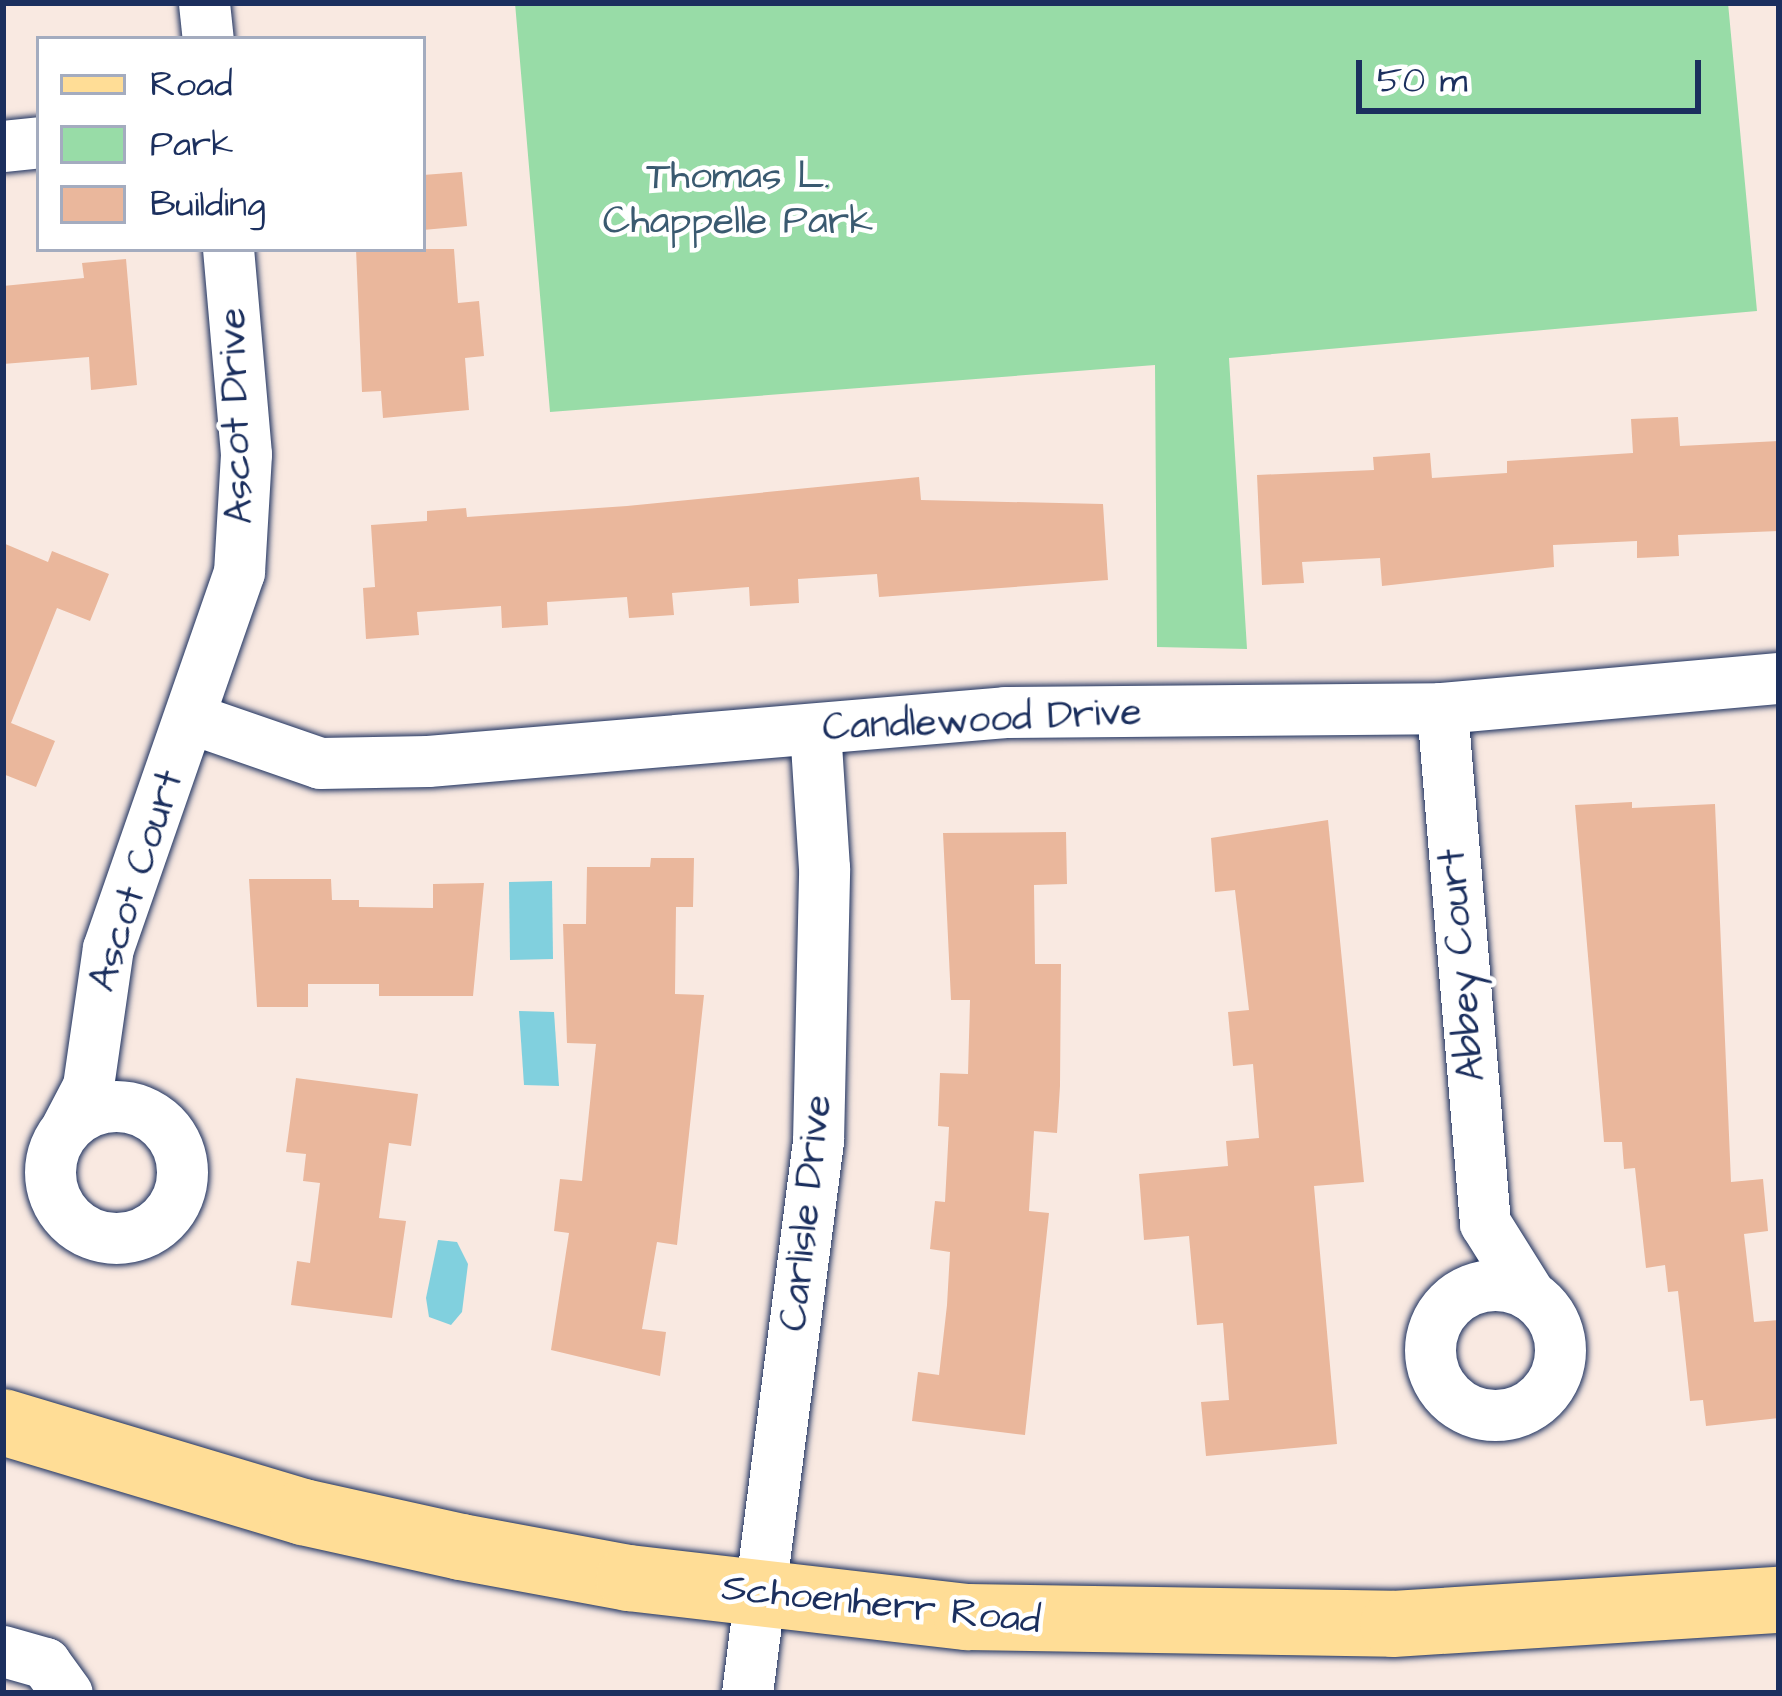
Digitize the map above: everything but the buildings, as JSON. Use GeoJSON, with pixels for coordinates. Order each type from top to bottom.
{"type":"FeatureCollection","features":[{"type":"Feature","properties":{"kind":"main road","name":"Schoenherr Road"},"geometry":{"type":"LineString","coordinates":[[3,1422],[303,1512],[482,1551],[760,1595],[968,1617],[1242,1627],[1779,1600]]}},
{"type":"Feature","properties":{"kind":"street"},"geometry":{"type":"LineString","coordinates":[[204,3],[208,36]]}},
{"type":"Feature","properties":{"kind":"street"},"geometry":{"type":"LineString","coordinates":[[3,146],[36,142]]}},
{"type":"Feature","properties":{"kind":"street","name":"Ascot Drive"},"geometry":{"type":"LineString","coordinates":[[194,719],[244,532],[246,454],[228,252]]}},
{"type":"Feature","properties":{"kind":"street","name":"Candlewood Drive"},"geometry":{"type":"LineString","coordinates":[[194,719],[320,763],[815,730],[1005,712],[1442,708],[1779,678]]}},
{"type":"Feature","properties":{"kind":"street","name":"Abbey Court"},"geometry":{"type":"LineString","coordinates":[[1442,708],[1485,1223],[1530,1294],[1547,1310],[1561,1352],[1544,1394],[1505,1416],[1462,1407],[1434,1377],[1430,1336],[1452,1300],[1485,1223]]}},
{"type":"Feature","properties":{"kind":"street","name":"Ascot Court"},"geometry":{"type":"LineString","coordinates":[[96,1045],[127,1106],[164,1126],[182,1163],[174,1204],[143,1233],[99,1237],[62,1211],[49,1167],[88,1086],[108,948],[194,719]]}},
{"type":"Feature","properties":{"kind":"street","name":"Carlisle Drive"},"geometry":{"type":"LineString","coordinates":[[747,1693],[818,1141],[824,911],[815,730]]}},
{"type":"Feature","properties":{"kind":"street"},"geometry":{"type":"LineString","coordinates":[[67,1126],[86,1112],[127,1106]]}},
{"type":"Feature","properties":{"kind":"street"},"geometry":{"type":"LineString","coordinates":[[1452,1300],[1490,1284],[1530,1294]]}},
{"type":"Feature","properties":{"kind":"street"},"geometry":{"type":"LineString","coordinates":[[3,1651],[45,1663],[67,1693]]}},
{"type":"Feature","properties":{"kind":"green space","name":"Thomas L. Chappelle Park"},"geometry":{"type":"Polygon","coordinates":[[[515,3],[1728,3],[1757,311],[1229,358],[1247,649],[1157,647],[1155,365],[550,412],[515,3]]]}},
{"type":"Feature","properties":{"kind":"water"},"geometry":{"type":"Polygon","coordinates":[[[552,881],[553,959],[510,960],[509,882],[552,881]]]}},
{"type":"Feature","properties":{"kind":"water"},"geometry":{"type":"Polygon","coordinates":[[[519,1011],[554,1012],[559,1086],[524,1085],[519,1011]]]}},
{"type":"Feature","properties":{"kind":"water"},"geometry":{"type":"Polygon","coordinates":[[[438,1240],[457,1242],[468,1264],[462,1312],[451,1325],[429,1317],[426,1298],[438,1240]]]}}]}
